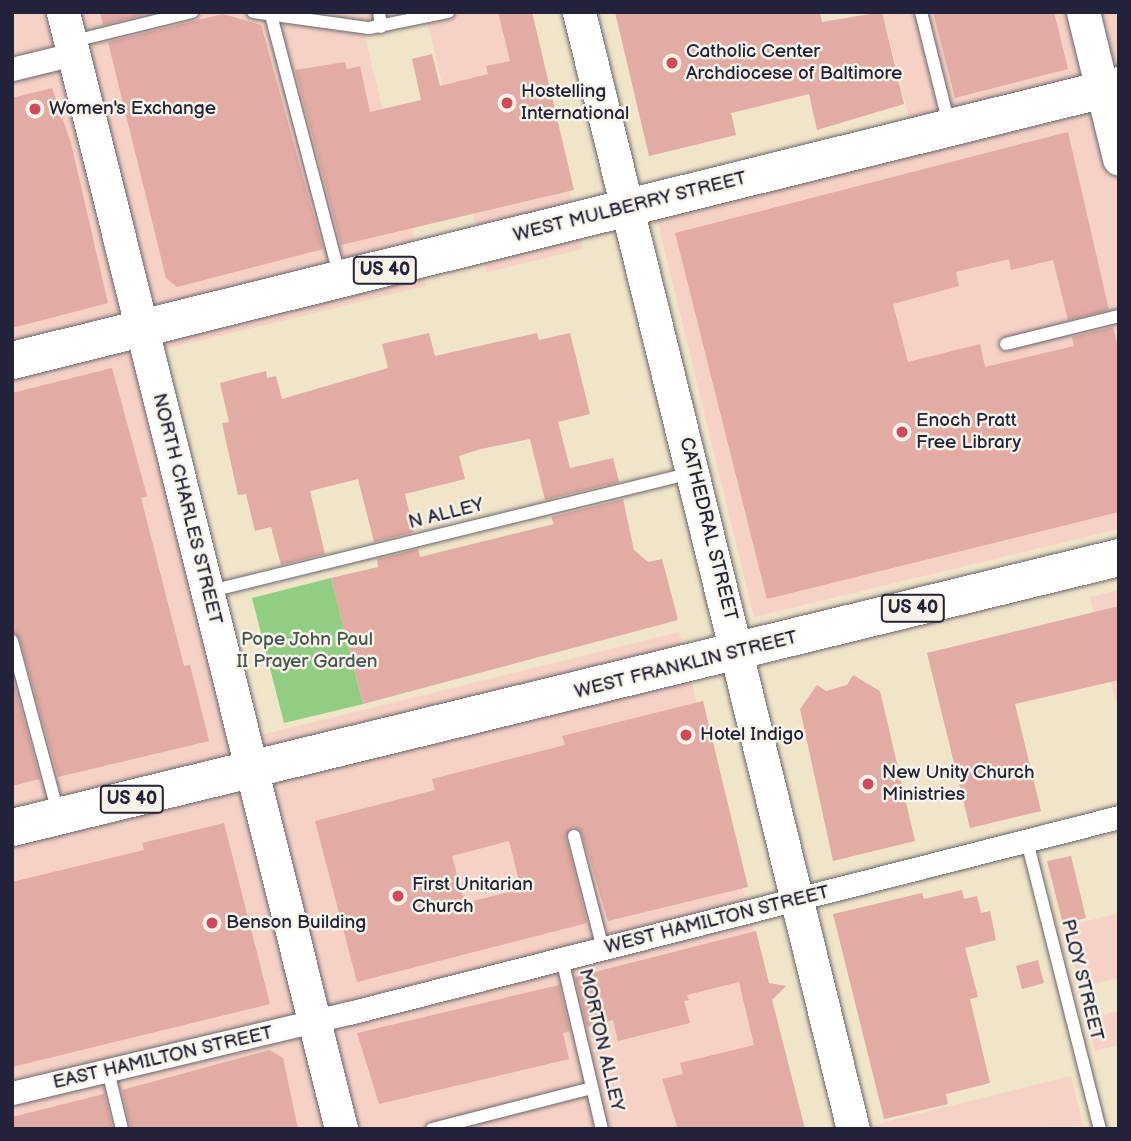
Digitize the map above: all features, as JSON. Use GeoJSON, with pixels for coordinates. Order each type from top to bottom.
{"type":"FeatureCollection","features":[{"type":"Feature","properties":{"kind":"main road","name":"CATHEDRAL STREET"},"geometry":{"type":"LineString","coordinates":[[579,12],[853,1129]]}},
{"type":"Feature","properties":{"kind":"main road"},"geometry":{"type":"LineString","coordinates":[[1083,12],[1110,87],[1119,159]]}},
{"type":"Feature","properties":{"kind":"main road","name":"NORTH CHARLES STREET"},"geometry":{"type":"LineString","coordinates":[[68,36],[341,1129]]}},
{"type":"Feature","properties":{"kind":"main road","name":"WEST MULBERRY STREET"},"geometry":{"type":"LineString","coordinates":[[141,327],[341,282],[1110,87]]}},
{"type":"Feature","properties":{"kind":"main road","name":"US 40"},"geometry":{"type":"LineString","coordinates":[[12,360],[141,327]]}},
{"type":"Feature","properties":{"kind":"main road","name":"WEST FRANKLIN STREET"},"geometry":{"type":"LineString","coordinates":[[252,771],[1119,557]]}},
{"type":"Feature","properties":{"kind":"main road","name":"US 40"},"geometry":{"type":"LineString","coordinates":[[12,827],[252,771]]}},
{"type":"Feature","properties":{"kind":"street"},"geometry":{"type":"LineString","coordinates":[[12,69],[68,36]]}},
{"type":"Feature","properties":{"kind":"street","name":"WEST HAMILTON STREET"},"geometry":{"type":"LineString","coordinates":[[314,1022],[1119,817]]}},
{"type":"Feature","properties":{"kind":"street","name":"EAST HAMILTON STREET"},"geometry":{"type":"LineString","coordinates":[[12,1093],[314,1022]]}},
{"type":"Feature","properties":{"kind":"lane"},"geometry":{"type":"LineString","coordinates":[[68,36],[192,12]]}},
{"type":"Feature","properties":{"kind":"lane"},"geometry":{"type":"LineString","coordinates":[[253,12],[381,27],[448,12]]}},
{"type":"Feature","properties":{"kind":"lane"},"geometry":{"type":"LineString","coordinates":[[379,12],[381,27]]}},
{"type":"Feature","properties":{"kind":"lane"},"geometry":{"type":"LineString","coordinates":[[921,12],[950,126]]}},
{"type":"Feature","properties":{"kind":"lane"},"geometry":{"type":"LineString","coordinates":[[271,15],[341,282]]}},
{"type":"Feature","properties":{"kind":"lane"},"geometry":{"type":"LineString","coordinates":[[1006,344],[1119,316]]}},
{"type":"Feature","properties":{"kind":"lane","name":"N ALLEY"},"geometry":{"type":"LineString","coordinates":[[207,592],[693,473]]}},
{"type":"Feature","properties":{"kind":"lane"},"geometry":{"type":"LineString","coordinates":[[12,641],[58,816]]}},
{"type":"Feature","properties":{"kind":"lane"},"geometry":{"type":"LineString","coordinates":[[574,836],[603,949]]}},
{"type":"Feature","properties":{"kind":"lane","name":"PLOY STREET"},"geometry":{"type":"LineString","coordinates":[[1027,841],[1100,1129]]}},
{"type":"Feature","properties":{"kind":"lane","name":"MORTON ALLEY"},"geometry":{"type":"LineString","coordinates":[[562,959],[602,1129]]}},
{"type":"Feature","properties":{"kind":"lane"},"geometry":{"type":"LineString","coordinates":[[108,1071],[122,1129]]}},
{"type":"Feature","properties":{"kind":"lane"},"geometry":{"type":"LineString","coordinates":[[432,1129],[592,1088]]}},
{"type":"Feature","properties":{"kind":"shaded area"},"geometry":{"type":"Polygon","coordinates":[[[12,12],[526,12],[583,249],[487,272],[426,16],[363,29],[426,286],[157,351],[253,737],[679,632],[803,1129],[12,1129],[12,12]]]}},
{"type":"Feature","properties":{"kind":"shaded area"},"geometry":{"type":"Polygon","coordinates":[[[882,12],[1119,12],[1119,68],[910,121],[882,12]]]}},
{"type":"Feature","properties":{"kind":"shaded area","name":"Enoch Pratt Free Library"},"geometry":{"type":"Polygon","coordinates":[[[1119,103],[1119,529],[754,617],[656,215],[1119,103]]]}},
{"type":"Feature","properties":{"kind":"shaded area"},"geometry":{"type":"Polygon","coordinates":[[[1119,590],[1119,714],[1090,597],[1119,590]]]}},
{"type":"Feature","properties":{"kind":"shaded area"},"geometry":{"type":"Polygon","coordinates":[[[1119,913],[1119,978],[1080,987],[1064,927],[1119,913]]]}},
{"type":"Feature","properties":{"kind":"shaded area"},"geometry":{"type":"Polygon","coordinates":[[[1119,1011],[1119,1045],[1095,1051],[1086,1019],[1119,1011]]]}},
{"type":"Feature","properties":{"kind":"shaded area"},"geometry":{"type":"Polygon","coordinates":[[[1071,1076],[1083,1126],[869,1129],[869,1126],[1071,1076]]]}},
{"type":"Feature","properties":{"kind":"green space","name":"Pope John Paul II Prayer Garden"},"geometry":{"type":"Polygon","coordinates":[[[331,578],[363,704],[284,723],[252,598],[331,578]]]}},
{"type":"Feature","properties":{"kind":"building"},"geometry":{"type":"Polygon","coordinates":[[[100,12],[154,12],[103,25],[100,12]]]}},
{"type":"Feature","properties":{"kind":"building"},"geometry":{"type":"Polygon","coordinates":[[[498,12],[532,12],[574,190],[341,245],[295,70],[345,62],[347,69],[360,66],[370,112],[421,100],[412,59],[432,54],[440,86],[488,74],[486,66],[510,61],[498,12]]]}},
{"type":"Feature","properties":{"kind":"building"},"geometry":{"type":"Polygon","coordinates":[[[615,12],[820,12],[822,22],[882,12],[904,104],[817,130],[809,94],[731,113],[736,135],[649,156],[615,12]]]}},
{"type":"Feature","properties":{"kind":"building"},"geometry":{"type":"Polygon","coordinates":[[[933,12],[1054,12],[1068,69],[955,98],[933,12]]]}},
{"type":"Feature","properties":{"kind":"building"},"geometry":{"type":"Polygon","coordinates":[[[223,14],[261,25],[323,249],[177,287],[166,278],[108,42],[223,14]]]}},
{"type":"Feature","properties":{"kind":"building"},"geometry":{"type":"Polygon","coordinates":[[[52,88],[71,143],[108,303],[12,328],[12,98],[52,88]]]}},
{"type":"Feature","properties":{"kind":"building","name":"Enoch Pratt Free Library"},"geometry":{"type":"Polygon","coordinates":[[[1068,132],[1109,310],[1068,320],[1053,260],[1011,270],[1009,259],[956,272],[959,286],[893,304],[908,362],[980,344],[985,367],[1074,346],[1072,337],[1113,327],[1119,351],[1119,512],[767,599],[675,233],[1068,132]]]}},
{"type":"Feature","properties":{"kind":"building"},"geometry":{"type":"Polygon","coordinates":[[[429,333],[435,356],[537,333],[539,340],[570,333],[590,414],[558,422],[570,468],[613,458],[619,482],[545,500],[530,439],[481,449],[459,456],[465,479],[405,494],[414,532],[374,542],[358,479],[310,491],[325,554],[281,565],[271,527],[255,531],[246,494],[238,495],[222,423],[229,422],[220,383],[266,371],[267,378],[276,376],[282,399],[388,368],[382,344],[429,333]]]}},
{"type":"Feature","properties":{"kind":"building"},"geometry":{"type":"Polygon","coordinates":[[[112,368],[147,496],[141,498],[184,666],[190,665],[209,741],[58,777],[20,639],[12,632],[12,393],[112,368]]]}},
{"type":"Feature","properties":{"kind":"building"},"geometry":{"type":"Polygon","coordinates":[[[623,499],[634,550],[648,562],[662,559],[678,620],[363,704],[331,578],[378,567],[377,559],[418,549],[420,557],[554,524],[551,517],[623,499]]]}},
{"type":"Feature","properties":{"kind":"building"},"geometry":{"type":"Polygon","coordinates":[[[1119,606],[1119,680],[1015,704],[1041,811],[970,828],[927,653],[1119,606]]]}},
{"type":"Feature","properties":{"kind":"building"},"geometry":{"type":"Polygon","coordinates":[[[853,675],[880,691],[915,841],[833,861],[800,709],[817,685],[826,691],[847,685],[853,675]]]}},
{"type":"Feature","properties":{"kind":"building"},"geometry":{"type":"Polygon","coordinates":[[[12,676],[40,779],[12,786],[12,676]]]}},
{"type":"Feature","properties":{"kind":"building"},"geometry":{"type":"Polygon","coordinates":[[[703,701],[748,887],[608,921],[582,834],[573,827],[566,838],[587,923],[357,982],[315,821],[435,790],[432,779],[565,745],[562,736],[703,701]],[[509,841],[452,856],[465,903],[521,889],[509,841]]]}},
{"type":"Feature","properties":{"kind":"building"},"geometry":{"type":"Polygon","coordinates":[[[224,823],[270,1004],[12,1067],[12,882],[144,850],[142,843],[224,823]]]}},
{"type":"Feature","properties":{"kind":"building"},"geometry":{"type":"Polygon","coordinates":[[[1071,856],[1086,918],[1063,924],[1047,861],[1071,856]]]}},
{"type":"Feature","properties":{"kind":"building"},"geometry":{"type":"Polygon","coordinates":[[[962,890],[964,899],[977,896],[981,913],[990,911],[996,940],[965,948],[978,997],[970,999],[990,1083],[946,1094],[948,1104],[884,1119],[833,914],[922,893],[924,899],[962,890]]]}},
{"type":"Feature","properties":{"kind":"building"},"geometry":{"type":"Polygon","coordinates":[[[756,931],[769,983],[786,986],[772,1000],[805,1129],[678,1129],[662,1079],[683,1074],[680,1063],[754,1045],[739,982],[687,995],[689,1000],[684,1001],[690,1023],[618,1041],[613,1020],[587,1027],[575,977],[756,931]]]}},
{"type":"Feature","properties":{"kind":"building"},"geometry":{"type":"Polygon","coordinates":[[[1038,960],[1044,983],[1022,989],[1016,966],[1038,960]]]}},
{"type":"Feature","properties":{"kind":"building"},"geometry":{"type":"Polygon","coordinates":[[[559,985],[570,1031],[563,1033],[569,1059],[379,1104],[357,1033],[559,985]]]}},
{"type":"Feature","properties":{"kind":"building"},"geometry":{"type":"Polygon","coordinates":[[[270,1050],[283,1058],[298,1129],[131,1129],[122,1090],[270,1050]]]}},
{"type":"Feature","properties":{"kind":"building"},"geometry":{"type":"Polygon","coordinates":[[[104,1094],[113,1129],[12,1129],[12,1117],[104,1094]]]}},
{"type":"Feature","properties":{"kind":"place","name":"Catholic Center Archdiocese of Baltimore"},"geometry":{"type":"Point","coordinates":[672,63]}},
{"type":"Feature","properties":{"kind":"place","name":"Hostelling International"},"geometry":{"type":"Point","coordinates":[507,103]}},
{"type":"Feature","properties":{"kind":"place","name":"Women's Exchange"},"geometry":{"type":"Point","coordinates":[35,109]}},
{"type":"Feature","properties":{"kind":"place","name":"Enoch Pratt Free Library"},"geometry":{"type":"Point","coordinates":[902,432]}},
{"type":"Feature","properties":{"kind":"place","name":"Hotel Indigo"},"geometry":{"type":"Point","coordinates":[686,735]}},
{"type":"Feature","properties":{"kind":"place","name":"New Unity Church Ministries"},"geometry":{"type":"Point","coordinates":[868,784]}},
{"type":"Feature","properties":{"kind":"place","name":"First Unitarian Church"},"geometry":{"type":"Point","coordinates":[398,896]}},
{"type":"Feature","properties":{"kind":"place","name":"Benson Building"},"geometry":{"type":"Point","coordinates":[212,923]}}]}
